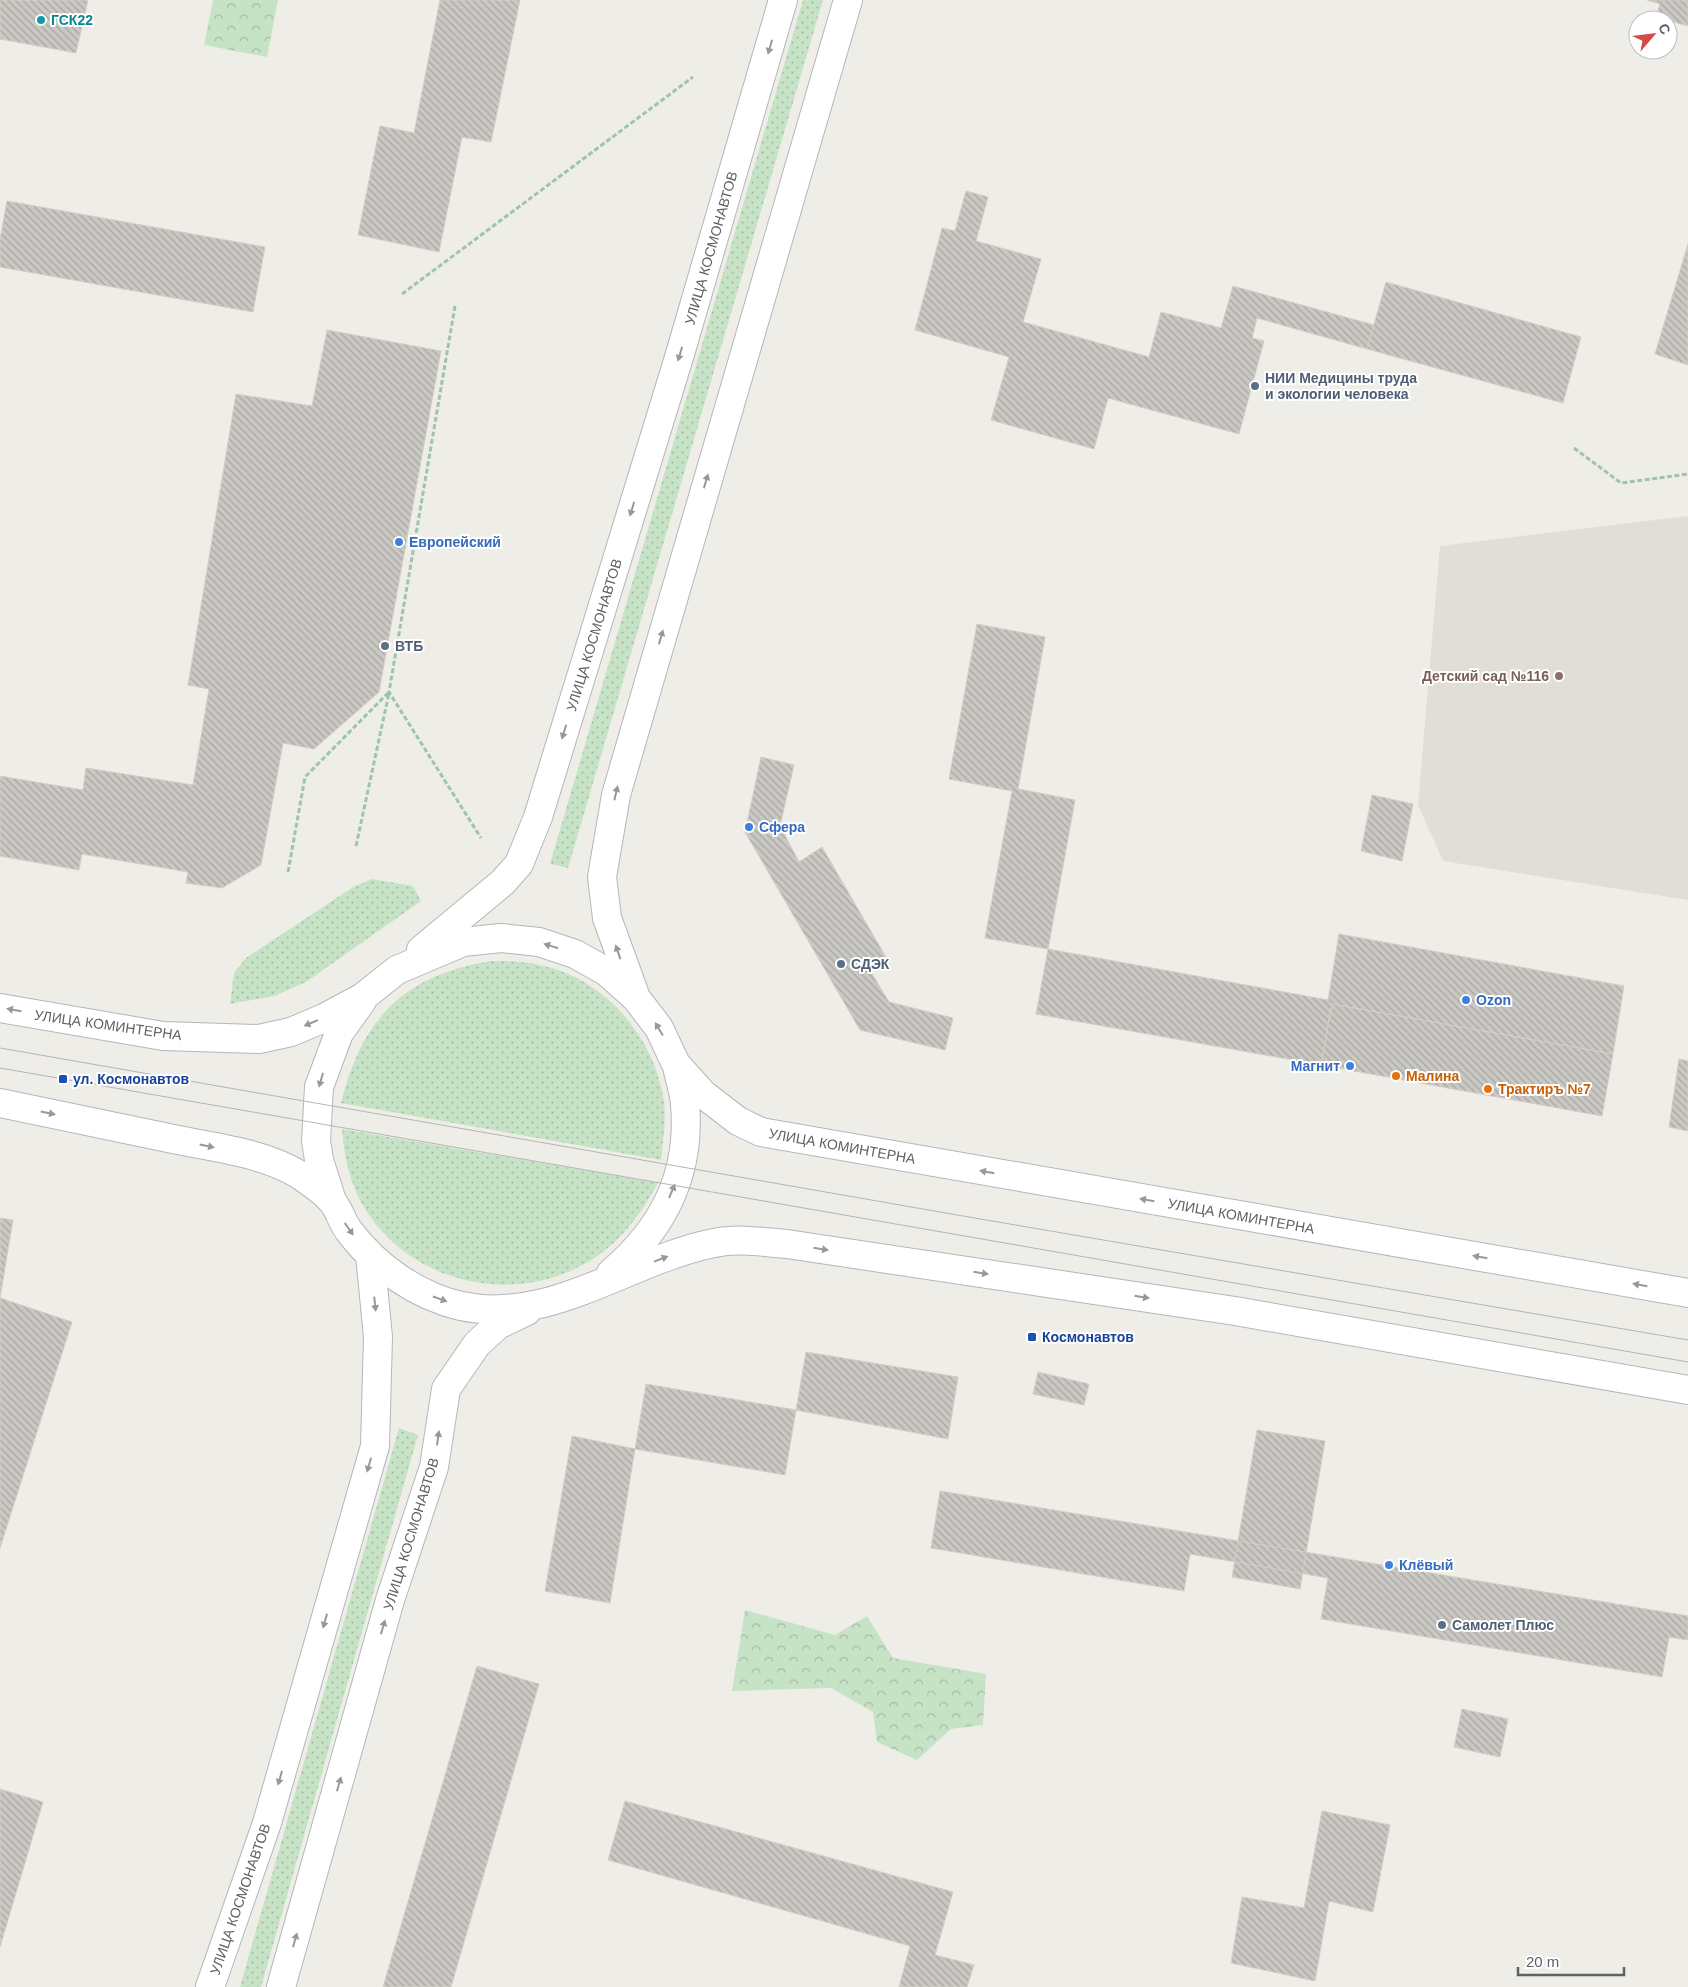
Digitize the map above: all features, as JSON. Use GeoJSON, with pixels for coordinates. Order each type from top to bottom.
{"type":"FeatureCollection","features":[{"type":"Feature","properties":{"kind":"street","name":"УЛИЦА КОСМОНАВТОВ"},"geometry":{"type":"LineString","coordinates":[[332,1201],[319,1160],[316,1141],[318,1103],[323,1074],[339,1033],[364,998],[503,882],[520,864],[531,835],[683,345],[783,0]]}},
{"type":"Feature","properties":{"kind":"street"},"geometry":{"type":"LineString","coordinates":[[636,998],[607,918],[602,877],[616,794],[848,0]]}},
{"type":"Feature","properties":{"kind":"street","name":"УЛИЦА КОМИНТЕРНА"},"geometry":{"type":"LineString","coordinates":[[0,1008],[163,1036],[259,1039],[291,1032],[324,1018],[363,997],[397,970],[463,942],[501,938],[538,942],[575,954],[608,972],[636,998],[659,1028],[676,1064],[703,1094],[738,1121],[761,1132],[1688,1293]]}},
{"type":"Feature","properties":{"kind":"street","name":"УЛИЦА КОСМОНАВТОВ"},"geometry":{"type":"LineString","coordinates":[[281,1987],[390,1600],[434,1467],[446,1389],[477,1344],[498,1326],[523,1312],[567,1297],[604,1279],[635,1253],[660,1221],[678,1176],[685,1144],[685,1103],[676,1064]]}},
{"type":"Feature","properties":{"kind":"street"},"geometry":{"type":"LineString","coordinates":[[0,1103],[264,1160],[297,1174],[332,1201],[348,1230],[370,1255],[396,1278],[427,1294],[461,1306],[495,1310],[523,1307],[567,1297],[693,1248],[738,1240],[787,1244],[1235,1311],[1688,1390]]}},
{"type":"Feature","properties":{"kind":"street","name":"УЛИЦА КОСМОНАВТОВ"},"geometry":{"type":"LineString","coordinates":[[210,1987],[267,1823],[375,1446],[378,1336],[370,1255]]}},
{"type":"Feature","properties":{"kind":"path"},"geometry":{"type":"LineString","coordinates":[[402,294],[693,77]]}},
{"type":"Feature","properties":{"kind":"path"},"geometry":{"type":"LineString","coordinates":[[356,846],[389,692],[455,306]]}},
{"type":"Feature","properties":{"kind":"path"},"geometry":{"type":"LineString","coordinates":[[1574,448],[1621,483],[1688,474]]}},
{"type":"Feature","properties":{"kind":"path"},"geometry":{"type":"LineString","coordinates":[[389,692],[481,838]]}},
{"type":"Feature","properties":{"kind":"path"},"geometry":{"type":"LineString","coordinates":[[288,872],[305,777],[389,692]]}},
{"type":"Feature","properties":{"kind":"shaded area","name":"Детский сад №116"},"geometry":{"type":"Polygon","coordinates":[[[1688,516],[1688,900],[1443,861],[1418,805],[1440,546],[1688,516]]]}},
{"type":"Feature","properties":{"kind":"green space"},"geometry":{"type":"Polygon","coordinates":[[[213,0],[278,0],[267,57],[204,45],[213,0]]]}},
{"type":"Feature","properties":{"kind":"green space"},"geometry":{"type":"Polygon","coordinates":[[[803,0],[823,0],[568,868],[550,864],[803,0]]]}},
{"type":"Feature","properties":{"kind":"green space"},"geometry":{"type":"Polygon","coordinates":[[[372,879],[413,886],[421,901],[306,982],[274,996],[230,1004],[234,973],[246,958],[353,887],[372,879]]]}},
{"type":"Feature","properties":{"kind":"green space"},"geometry":{"type":"Polygon","coordinates":[[[491,961],[531,963],[566,973],[606,997],[622,1013],[637,1032],[657,1073],[665,1112],[661,1160],[341,1103],[350,1073],[361,1047],[375,1024],[391,1005],[411,990],[434,977],[460,968],[491,961]]]}},
{"type":"Feature","properties":{"kind":"green space"},"geometry":{"type":"Polygon","coordinates":[[[342,1129],[658,1183],[637,1217],[610,1246],[588,1262],[558,1276],[526,1283],[494,1284],[462,1279],[432,1268],[404,1252],[380,1229],[361,1202],[353,1185],[344,1148],[342,1129]]]}},
{"type":"Feature","properties":{"kind":"green space"},"geometry":{"type":"Polygon","coordinates":[[[399,1428],[418,1435],[261,1987],[240,1987],[399,1428]]]}},
{"type":"Feature","properties":{"kind":"green space"},"geometry":{"type":"Polygon","coordinates":[[[745,1610],[835,1635],[867,1616],[893,1658],[986,1674],[983,1725],[951,1729],[917,1760],[877,1742],[873,1712],[831,1688],[732,1691],[745,1610]]]}},
{"type":"Feature","properties":{"kind":"building","name":"ГСК22"},"geometry":{"type":"Polygon","coordinates":[[[0,0],[88,0],[76,53],[0,39],[0,0]]]}},
{"type":"Feature","properties":{"kind":"building"},"geometry":{"type":"Polygon","coordinates":[[[440,0],[520,0],[491,142],[462,137],[439,252],[358,235],[380,126],[414,133],[440,0]]]}},
{"type":"Feature","properties":{"kind":"building"},"geometry":{"type":"Polygon","coordinates":[[[1647,0],[1688,0],[1688,26],[1678,23],[1678,10],[1658,10],[1660,4],[1647,0]]]}},
{"type":"Feature","properties":{"kind":"building"},"geometry":{"type":"Polygon","coordinates":[[[966,191],[988,197],[976,241],[1041,259],[1023,322],[1149,357],[1161,312],[1221,328],[1233,286],[1374,325],[1367,349],[1257,318],[1252,338],[1264,341],[1239,434],[1108,398],[1094,449],[991,420],[1009,357],[915,330],[942,228],[955,231],[966,191]]]}},
{"type":"Feature","properties":{"kind":"building"},"geometry":{"type":"Polygon","coordinates":[[[7,201],[265,247],[253,312],[0,267],[0,239],[7,201]]]}},
{"type":"Feature","properties":{"kind":"building"},"geometry":{"type":"Polygon","coordinates":[[[1688,244],[1688,365],[1655,354],[1688,244]]]}},
{"type":"Feature","properties":{"kind":"building"},"geometry":{"type":"Polygon","coordinates":[[[1386,282],[1581,337],[1563,403],[1367,349],[1386,282]]]}},
{"type":"Feature","properties":{"kind":"building"},"geometry":{"type":"Polygon","coordinates":[[[327,330],[441,351],[379,692],[314,749],[283,743],[261,865],[222,888],[186,883],[188,872],[82,854],[79,870],[0,856],[0,776],[83,790],[86,768],[193,785],[209,689],[188,685],[236,394],[312,406],[327,330]]]}},
{"type":"Feature","properties":{"kind":"building"},"geometry":{"type":"Polygon","coordinates":[[[977,624],[1045,637],[1018,789],[1075,800],[1048,949],[985,938],[1012,791],[949,779],[977,624]]]}},
{"type":"Feature","properties":{"kind":"building"},"geometry":{"type":"Polygon","coordinates":[[[761,757],[794,765],[780,826],[799,862],[822,847],[887,959],[869,969],[889,1002],[953,1018],[945,1050],[860,1030],[745,832],[761,757]]]}},
{"type":"Feature","properties":{"kind":"building"},"geometry":{"type":"Polygon","coordinates":[[[1372,795],[1413,804],[1402,861],[1361,851],[1372,795]]]}},
{"type":"Feature","properties":{"kind":"building"},"geometry":{"type":"Polygon","coordinates":[[[1339,934],[1624,986],[1613,1054],[1332,1004],[1321,1065],[1036,1014],[1048,949],[1328,1000],[1339,934]]]}},
{"type":"Feature","properties":{"kind":"building"},"geometry":{"type":"Polygon","coordinates":[[[1332,1004],[1613,1054],[1602,1116],[1321,1065],[1332,1004]]]}},
{"type":"Feature","properties":{"kind":"building"},"geometry":{"type":"Polygon","coordinates":[[[1679,1059],[1688,1061],[1688,1131],[1669,1127],[1679,1059]]]}},
{"type":"Feature","properties":{"kind":"building"},"geometry":{"type":"Polygon","coordinates":[[[0,1218],[13,1220],[0,1298],[0,1218]]]}},
{"type":"Feature","properties":{"kind":"building"},"geometry":{"type":"Polygon","coordinates":[[[0,1298],[72,1322],[0,1548],[0,1298]]]}},
{"type":"Feature","properties":{"kind":"building"},"geometry":{"type":"Polygon","coordinates":[[[806,1352],[958,1377],[948,1439],[796,1410],[806,1352]]]}},
{"type":"Feature","properties":{"kind":"building"},"geometry":{"type":"Polygon","coordinates":[[[1038,1372],[1089,1384],[1084,1405],[1033,1394],[1038,1372]]]}},
{"type":"Feature","properties":{"kind":"building"},"geometry":{"type":"Polygon","coordinates":[[[646,1384],[796,1410],[785,1475],[635,1449],[646,1384]]]}},
{"type":"Feature","properties":{"kind":"building"},"geometry":{"type":"Polygon","coordinates":[[[1257,1430],[1325,1441],[1300,1589],[1232,1577],[1257,1430]]]}},
{"type":"Feature","properties":{"kind":"building"},"geometry":{"type":"Polygon","coordinates":[[[572,1436],[635,1449],[610,1603],[545,1591],[572,1436]]]}},
{"type":"Feature","properties":{"kind":"building"},"geometry":{"type":"Polygon","coordinates":[[[940,1491],[1688,1616],[1688,1640],[1669,1637],[1662,1677],[1321,1619],[1328,1578],[1190,1554],[1184,1591],[931,1548],[940,1491]]]}},
{"type":"Feature","properties":{"kind":"building"},"geometry":{"type":"Polygon","coordinates":[[[477,1666],[539,1684],[451,1987],[383,1987],[477,1666]]]}},
{"type":"Feature","properties":{"kind":"building"},"geometry":{"type":"Polygon","coordinates":[[[1462,1709],[1508,1719],[1500,1757],[1454,1747],[1462,1709]]]}},
{"type":"Feature","properties":{"kind":"building"},"geometry":{"type":"Polygon","coordinates":[[[0,1789],[43,1802],[0,1947],[0,1789]]]}},
{"type":"Feature","properties":{"kind":"building"},"geometry":{"type":"Polygon","coordinates":[[[625,1801],[953,1892],[935,1955],[974,1965],[967,1987],[899,1987],[910,1946],[608,1860],[625,1801]]]}},
{"type":"Feature","properties":{"kind":"building"},"geometry":{"type":"Polygon","coordinates":[[[1322,1811],[1390,1825],[1373,1912],[1329,1901],[1315,1981],[1231,1963],[1242,1897],[1304,1908],[1322,1811]]]}},
{"type":"Feature","properties":{"kind":"tram line"},"geometry":{"type":"LineString","coordinates":[[0,1048],[1688,1340]]}},
{"type":"Feature","properties":{"kind":"tram line"},"geometry":{"type":"LineString","coordinates":[[0,1068],[1688,1362]]}},
{"type":"Feature","properties":{"kind":"place","name":"ГСК22"},"geometry":{"type":"Point","coordinates":[41,20]}},
{"type":"Feature","properties":{"kind":"place","name":"НИИ Медицины труда и экологии человека"},"geometry":{"type":"Point","coordinates":[1255,386]}},
{"type":"Feature","properties":{"kind":"place","name":"Европейский"},"geometry":{"type":"Point","coordinates":[399,542]}},
{"type":"Feature","properties":{"kind":"place","name":"ВТБ"},"geometry":{"type":"Point","coordinates":[385,646]}},
{"type":"Feature","properties":{"kind":"place","name":"Детский сад №116"},"geometry":{"type":"Point","coordinates":[1559,676]}},
{"type":"Feature","properties":{"kind":"place","name":"Сфера"},"geometry":{"type":"Point","coordinates":[749,827]}},
{"type":"Feature","properties":{"kind":"place","name":"СДЭК"},"geometry":{"type":"Point","coordinates":[841,964]}},
{"type":"Feature","properties":{"kind":"place","name":"Ozon"},"geometry":{"type":"Point","coordinates":[1466,1000]}},
{"type":"Feature","properties":{"kind":"place","name":"Магнит"},"geometry":{"type":"Point","coordinates":[1350,1066]}},
{"type":"Feature","properties":{"kind":"place","name":"Малина"},"geometry":{"type":"Point","coordinates":[1396,1076]}},
{"type":"Feature","properties":{"kind":"place","name":"ул. Космонавтов"},"geometry":{"type":"Point","coordinates":[63,1079]}},
{"type":"Feature","properties":{"kind":"place","name":"Трактиръ №7"},"geometry":{"type":"Point","coordinates":[1488,1089]}},
{"type":"Feature","properties":{"kind":"place","name":"Космонавтов"},"geometry":{"type":"Point","coordinates":[1032,1337]}},
{"type":"Feature","properties":{"kind":"place","name":"Клёвый"},"geometry":{"type":"Point","coordinates":[1389,1565]}},
{"type":"Feature","properties":{"kind":"place","name":"Самолет Плюс"},"geometry":{"type":"Point","coordinates":[1442,1625]}}]}
